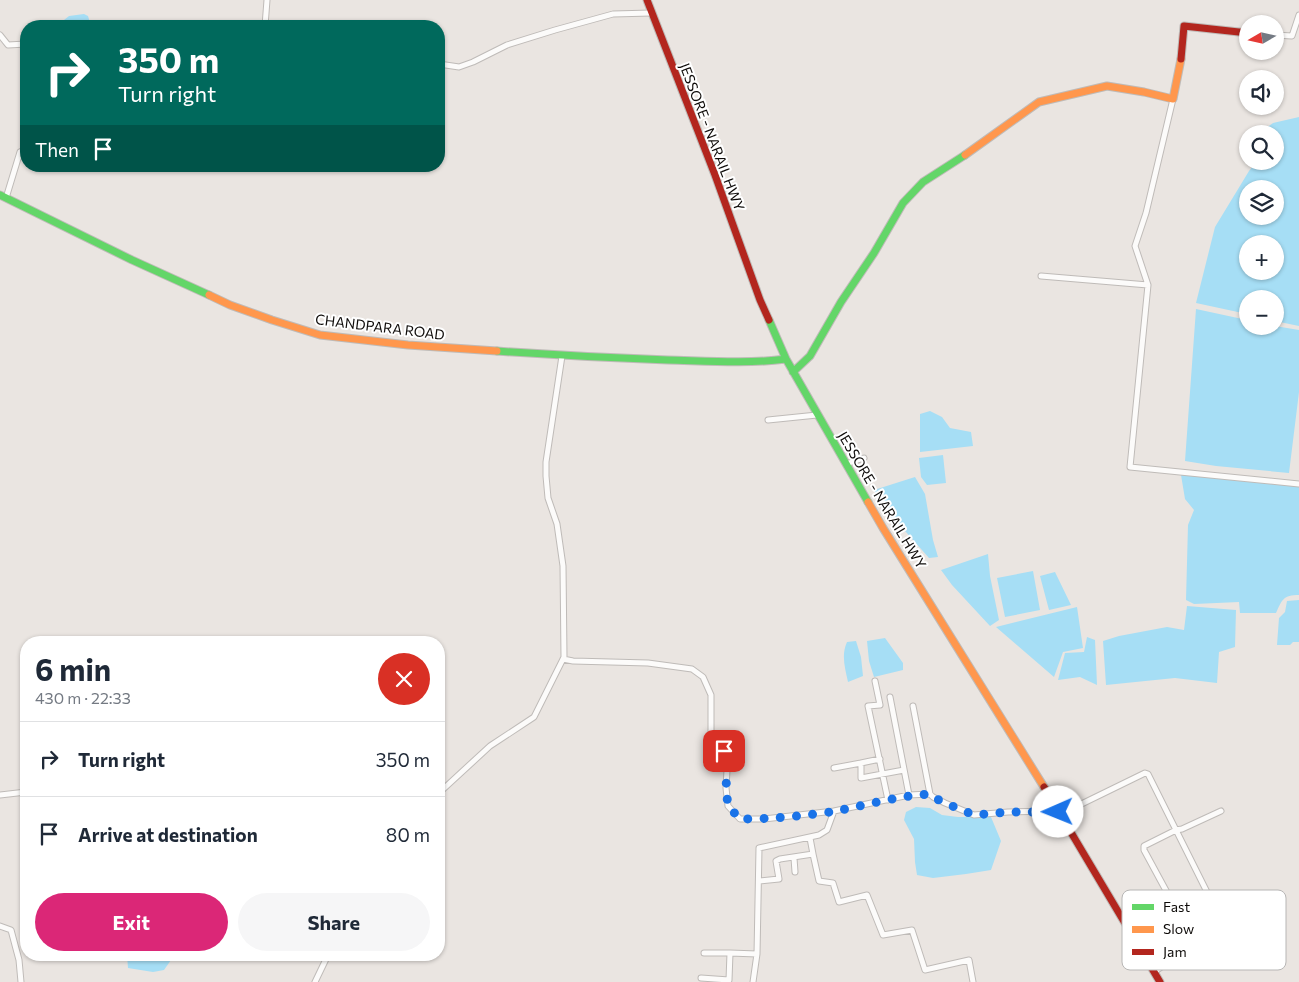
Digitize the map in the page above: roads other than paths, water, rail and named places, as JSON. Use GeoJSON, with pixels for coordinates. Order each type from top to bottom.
{"type":"FeatureCollection","features":[{"type":"Feature","properties":{"kind":"main road","name":"JESSORE - NARAIL HWY"},"geometry":{"type":"LineString","coordinates":[[647,0],[715,175],[760,300],[786,359],[883,528],[944,624],[1122,918]]}},
{"type":"Feature","properties":{"kind":"main road"},"geometry":{"type":"LineString","coordinates":[[793,372],[810,356],[841,302],[874,253],[903,204],[923,182],[974,149],[1039,102],[1107,86],[1173,99],[1180,64],[1184,26],[1239,32]]}},
{"type":"Feature","properties":{"kind":"main road","name":"CHANDPARA ROAD"},"geometry":{"type":"LineString","coordinates":[[3,197],[230,305],[320,335],[408,345],[562,356],[734,362],[771,362],[786,359]]}},
{"type":"Feature","properties":{"kind":"main road","name":"JESSORE - NARAIL HWY"},"geometry":{"type":"LineString","coordinates":[[1154,972],[1160,982]]}},
{"type":"Feature","properties":{"kind":"street"},"geometry":{"type":"LineString","coordinates":[[265,20],[267,0]]}},
{"type":"Feature","properties":{"kind":"street"},"geometry":{"type":"LineString","coordinates":[[445,65],[460,67],[507,45],[613,14],[651,13]]}},
{"type":"Feature","properties":{"kind":"street"},"geometry":{"type":"LineString","coordinates":[[1284,36],[1292,36],[1299,15]]}},
{"type":"Feature","properties":{"kind":"street"},"geometry":{"type":"LineString","coordinates":[[0,34],[8,45],[20,44]]}},
{"type":"Feature","properties":{"kind":"street"},"geometry":{"type":"LineString","coordinates":[[1173,99],[1146,213],[1136,246],[1148,286],[1130,467],[1299,484]]}},
{"type":"Feature","properties":{"kind":"street"},"geometry":{"type":"LineString","coordinates":[[3,197],[20,152]]}},
{"type":"Feature","properties":{"kind":"street"},"geometry":{"type":"LineString","coordinates":[[1041,276],[1148,286]]}},
{"type":"Feature","properties":{"kind":"street"},"geometry":{"type":"LineString","coordinates":[[445,787],[490,746],[534,717],[564,657],[562,566],[557,524],[548,498],[546,476],[546,462],[562,356]]}},
{"type":"Feature","properties":{"kind":"street"},"geometry":{"type":"LineString","coordinates":[[768,420],[817,415]]}},
{"type":"Feature","properties":{"kind":"street"},"geometry":{"type":"LineString","coordinates":[[845,464],[864,458]]}},
{"type":"Feature","properties":{"kind":"street"},"geometry":{"type":"LineString","coordinates":[[563,659],[573,661],[648,663],[692,669],[703,677],[711,695],[711,743],[724,751],[727,770],[728,806],[740,819],[764,819],[834,811],[910,795],[930,794]]}},
{"type":"Feature","properties":{"kind":"street"},"geometry":{"type":"LineString","coordinates":[[875,681],[880,705],[868,706],[888,800]]}},
{"type":"Feature","properties":{"kind":"street"},"geometry":{"type":"LineString","coordinates":[[890,697],[910,795]]}},
{"type":"Feature","properties":{"kind":"street"},"geometry":{"type":"LineString","coordinates":[[913,706],[930,794],[945,803],[974,815],[1008,812],[1059,813],[1146,773],[1206,890]]}},
{"type":"Feature","properties":{"kind":"street"},"geometry":{"type":"LineString","coordinates":[[834,768],[880,759]]}},
{"type":"Feature","properties":{"kind":"street"},"geometry":{"type":"LineString","coordinates":[[861,763],[861,778],[904,770]]}},
{"type":"Feature","properties":{"kind":"street"},"geometry":{"type":"LineString","coordinates":[[0,795],[20,793]]}},
{"type":"Feature","properties":{"kind":"street"},"geometry":{"type":"LineString","coordinates":[[1166,890],[1143,848],[1144,846],[1221,810]]}},
{"type":"Feature","properties":{"kind":"street"},"geometry":{"type":"LineString","coordinates":[[753,982],[757,954],[759,848],[819,835],[827,830],[834,811]]}},
{"type":"Feature","properties":{"kind":"street"},"geometry":{"type":"LineString","coordinates":[[810,838],[819,881],[833,883],[839,902],[867,895],[883,935],[912,930],[925,970],[969,960],[973,982]]}},
{"type":"Feature","properties":{"kind":"street"},"geometry":{"type":"LineString","coordinates":[[760,881],[779,879],[776,861],[813,854]]}},
{"type":"Feature","properties":{"kind":"street"},"geometry":{"type":"LineString","coordinates":[[794,858],[795,872]]}},
{"type":"Feature","properties":{"kind":"street"},"geometry":{"type":"LineString","coordinates":[[0,926],[11,930],[19,960],[20,982]]}},
{"type":"Feature","properties":{"kind":"street"},"geometry":{"type":"LineString","coordinates":[[704,953],[757,954]]}},
{"type":"Feature","properties":{"kind":"street"},"geometry":{"type":"LineString","coordinates":[[700,978],[729,980],[730,953]]}},
{"type":"Feature","properties":{"kind":"street"},"geometry":{"type":"LineString","coordinates":[[314,982],[325,961]]}},
{"type":"Feature","properties":{"kind":"water"},"geometry":{"type":"Polygon","coordinates":[[[84,14],[88,16],[89,20],[64,20],[69,16],[84,14]]]}},
{"type":"Feature","properties":{"kind":"water"},"geometry":{"type":"Polygon","coordinates":[[[1299,117],[1299,326],[1284,323],[1284,290],[1239,290],[1239,312],[1196,303],[1215,227],[1239,187],[1239,225],[1284,225],[1284,180],[1244,180],[1250,170],[1284,170],[1284,125],[1270,125],[1299,117]]]}},
{"type":"Feature","properties":{"kind":"water"},"geometry":{"type":"Polygon","coordinates":[[[1196,309],[1239,318],[1239,335],[1284,335],[1284,328],[1299,330],[1299,392],[1289,473],[1185,461],[1196,309]]]}},
{"type":"Feature","properties":{"kind":"water"},"geometry":{"type":"Polygon","coordinates":[[[930,411],[942,417],[950,428],[971,432],[973,446],[920,452],[920,414],[930,411]]]}},
{"type":"Feature","properties":{"kind":"water"},"geometry":{"type":"Polygon","coordinates":[[[943,455],[946,483],[927,485],[921,477],[919,458],[943,455]]]}},
{"type":"Feature","properties":{"kind":"water"},"geometry":{"type":"Polygon","coordinates":[[[1198,472],[1299,482],[1299,595],[1286,597],[1276,613],[1240,613],[1239,602],[1194,604],[1186,600],[1188,525],[1194,510],[1185,499],[1181,475],[1198,472]]]}},
{"type":"Feature","properties":{"kind":"water"},"geometry":{"type":"Polygon","coordinates":[[[915,477],[925,494],[938,557],[929,558],[898,523],[892,524],[888,511],[874,490],[915,477]]]}},
{"type":"Feature","properties":{"kind":"water"},"geometry":{"type":"Polygon","coordinates":[[[988,554],[990,576],[999,620],[990,626],[952,585],[941,570],[988,554]]]}},
{"type":"Feature","properties":{"kind":"water"},"geometry":{"type":"Polygon","coordinates":[[[1033,571],[1040,610],[1005,617],[997,578],[1033,571]]]}},
{"type":"Feature","properties":{"kind":"water"},"geometry":{"type":"Polygon","coordinates":[[[1055,572],[1071,605],[1049,610],[1040,576],[1055,572]]]}},
{"type":"Feature","properties":{"kind":"water"},"geometry":{"type":"Polygon","coordinates":[[[1299,600],[1299,642],[1293,642],[1290,645],[1277,645],[1279,618],[1285,612],[1287,601],[1299,600]]]}},
{"type":"Feature","properties":{"kind":"water"},"geometry":{"type":"Polygon","coordinates":[[[1187,606],[1236,610],[1235,647],[1219,652],[1217,683],[1175,678],[1106,685],[1103,641],[1167,627],[1184,630],[1187,606]]]}},
{"type":"Feature","properties":{"kind":"water"},"geometry":{"type":"Polygon","coordinates":[[[1077,607],[1083,648],[1063,652],[1054,677],[996,627],[1077,607]]]}},
{"type":"Feature","properties":{"kind":"water"},"geometry":{"type":"Polygon","coordinates":[[[1087,637],[1095,640],[1097,685],[1080,677],[1058,680],[1065,653],[1084,652],[1087,637]]]}},
{"type":"Feature","properties":{"kind":"water"},"geometry":{"type":"Polygon","coordinates":[[[885,638],[903,663],[903,670],[874,677],[869,661],[867,641],[885,638]]]}},
{"type":"Feature","properties":{"kind":"water"},"geometry":{"type":"Polygon","coordinates":[[[856,641],[861,657],[863,676],[848,682],[844,652],[847,642],[856,641]]]}},
{"type":"Feature","properties":{"kind":"water"},"geometry":{"type":"Polygon","coordinates":[[[916,807],[930,808],[942,815],[991,817],[1001,841],[991,870],[933,878],[917,875],[914,839],[904,820],[906,812],[916,807]]]}},
{"type":"Feature","properties":{"kind":"water"},"geometry":{"type":"Polygon","coordinates":[[[127,961],[170,961],[164,970],[153,972],[128,968],[127,961]]]}}]}
